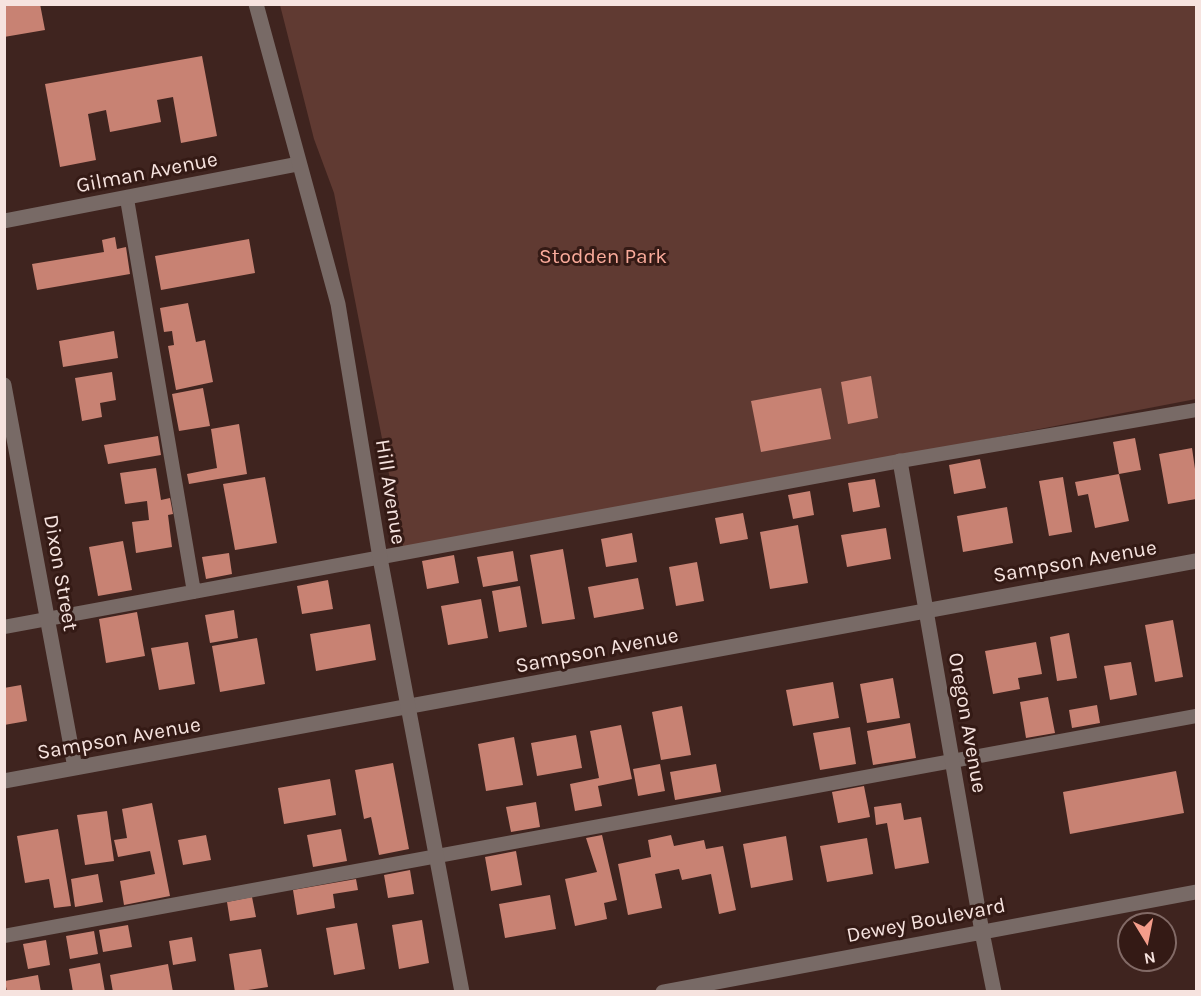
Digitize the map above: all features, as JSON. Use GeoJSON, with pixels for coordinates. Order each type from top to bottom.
{"type":"FeatureCollection","features":[{"type":"Feature","properties":{"kind":"street","name":"Hill Avenue"},"geometry":{"type":"LineString","coordinates":[[256,4],[338,304],[380,558],[462,992]]}},
{"type":"Feature","properties":{"kind":"street","name":"Gilman Avenue"},"geometry":{"type":"LineString","coordinates":[[4,221],[127,199],[298,164]]}},
{"type":"Feature","properties":{"kind":"street","name":"Dixon Street"},"geometry":{"type":"LineString","coordinates":[[4,385],[75,768]]}},
{"type":"Feature","properties":{"kind":"street","name":"Oregon Avenue"},"geometry":{"type":"LineString","coordinates":[[900,461],[994,992]]}},
{"type":"Feature","properties":{"kind":"street","name":"Sampson Avenue"},"geometry":{"type":"LineString","coordinates":[[4,781],[1197,561]]}},
{"type":"Feature","properties":{"kind":"street","name":"Dewey Boulevard"},"geometry":{"type":"LineString","coordinates":[[663,992],[1197,892]]}},
{"type":"Feature","properties":{"kind":"lane"},"geometry":{"type":"LineString","coordinates":[[127,199],[194,592]]}},
{"type":"Feature","properties":{"kind":"lane"},"geometry":{"type":"LineString","coordinates":[[4,627],[900,461],[1197,410]]}},
{"type":"Feature","properties":{"kind":"lane"},"geometry":{"type":"LineString","coordinates":[[4,936],[1197,716]]}},
{"type":"Feature","properties":{"kind":"green space","name":"Stodden Park"},"geometry":{"type":"Polygon","coordinates":[[[280,5],[1196,5],[1196,399],[404,551],[334,193],[314,139],[280,5]]]}},
{"type":"Feature","properties":{"kind":"building"},"geometry":{"type":"Polygon","coordinates":[[[4,4],[40,4],[45,30],[4,37],[4,4]]]}},
{"type":"Feature","properties":{"kind":"building"},"geometry":{"type":"Polygon","coordinates":[[[202,56],[217,136],[181,143],[173,97],[157,100],[161,122],[110,132],[106,110],[88,114],[96,160],[60,167],[45,84],[202,56]]]}},
{"type":"Feature","properties":{"kind":"building"},"geometry":{"type":"Polygon","coordinates":[[[115,237],[117,249],[126,247],[130,274],[37,290],[32,264],[104,252],[102,240],[115,237]]]}},
{"type":"Feature","properties":{"kind":"building"},"geometry":{"type":"Polygon","coordinates":[[[249,239],[255,273],[161,290],[155,256],[249,239]]]}},
{"type":"Feature","properties":{"kind":"building"},"geometry":{"type":"Polygon","coordinates":[[[188,303],[196,342],[205,340],[213,382],[176,390],[168,346],[174,345],[172,331],[164,332],[160,308],[188,303]]]}},
{"type":"Feature","properties":{"kind":"building"},"geometry":{"type":"Polygon","coordinates":[[[114,331],[118,358],[63,367],[59,341],[114,331]]]}},
{"type":"Feature","properties":{"kind":"building"},"geometry":{"type":"Polygon","coordinates":[[[112,372],[116,400],[100,403],[102,417],[82,421],[75,378],[112,372]]]}},
{"type":"Feature","properties":{"kind":"building"},"geometry":{"type":"Polygon","coordinates":[[[871,376],[878,418],[848,424],[841,382],[871,376]]]}},
{"type":"Feature","properties":{"kind":"building"},"geometry":{"type":"Polygon","coordinates":[[[203,388],[210,426],[179,431],[172,394],[203,388]]]}},
{"type":"Feature","properties":{"kind":"building"},"geometry":{"type":"Polygon","coordinates":[[[821,388],[831,439],[761,452],[751,401],[821,388]]]}},
{"type":"Feature","properties":{"kind":"building"},"geometry":{"type":"Polygon","coordinates":[[[239,424],[247,474],[189,484],[187,474],[217,468],[211,429],[239,424]]]}},
{"type":"Feature","properties":{"kind":"building"},"geometry":{"type":"Polygon","coordinates":[[[158,436],[161,455],[108,464],[104,445],[158,436]]]}},
{"type":"Feature","properties":{"kind":"building"},"geometry":{"type":"Polygon","coordinates":[[[1135,438],[1141,470],[1119,474],[1113,442],[1135,438]]]}},
{"type":"Feature","properties":{"kind":"building"},"geometry":{"type":"Polygon","coordinates":[[[1192,448],[1196,499],[1168,504],[1159,454],[1192,448]]]}},
{"type":"Feature","properties":{"kind":"building"},"geometry":{"type":"Polygon","coordinates":[[[980,459],[986,488],[954,494],[949,465],[980,459]]]}},
{"type":"Feature","properties":{"kind":"building"},"geometry":{"type":"Polygon","coordinates":[[[156,468],[161,500],[170,498],[173,514],[168,515],[172,547],[136,553],[132,522],[149,520],[147,501],[125,504],[120,473],[156,468]]]}},
{"type":"Feature","properties":{"kind":"building"},"geometry":{"type":"Polygon","coordinates":[[[1119,474],[1129,521],[1095,528],[1088,494],[1078,496],[1075,482],[1119,474]]]}},
{"type":"Feature","properties":{"kind":"building"},"geometry":{"type":"Polygon","coordinates":[[[265,477],[277,543],[235,550],[223,484],[265,477]]]}},
{"type":"Feature","properties":{"kind":"building"},"geometry":{"type":"Polygon","coordinates":[[[1063,477],[1072,532],[1049,536],[1039,481],[1063,477]]]}},
{"type":"Feature","properties":{"kind":"building"},"geometry":{"type":"Polygon","coordinates":[[[875,479],[880,507],[853,512],[848,483],[875,479]]]}},
{"type":"Feature","properties":{"kind":"building"},"geometry":{"type":"Polygon","coordinates":[[[810,491],[814,515],[793,519],[788,495],[810,491]]]}},
{"type":"Feature","properties":{"kind":"building"},"geometry":{"type":"Polygon","coordinates":[[[1007,507],[1013,543],[963,552],[957,516],[1007,507]]]}},
{"type":"Feature","properties":{"kind":"building"},"geometry":{"type":"Polygon","coordinates":[[[743,513],[748,539],[720,544],[715,518],[743,513]]]}},
{"type":"Feature","properties":{"kind":"building"},"geometry":{"type":"Polygon","coordinates":[[[798,525],[808,583],[770,589],[760,532],[798,525]]]}},
{"type":"Feature","properties":{"kind":"building"},"geometry":{"type":"Polygon","coordinates":[[[886,528],[891,559],[847,567],[841,535],[886,528]]]}},
{"type":"Feature","properties":{"kind":"building"},"geometry":{"type":"Polygon","coordinates":[[[632,533],[637,562],[606,567],[601,539],[632,533]]]}},
{"type":"Feature","properties":{"kind":"building"},"geometry":{"type":"Polygon","coordinates":[[[123,541],[132,590],[98,596],[89,547],[123,541]]]}},
{"type":"Feature","properties":{"kind":"building"},"geometry":{"type":"Polygon","coordinates":[[[563,549],[575,619],[542,624],[530,555],[563,549]]]}},
{"type":"Feature","properties":{"kind":"building"},"geometry":{"type":"Polygon","coordinates":[[[513,551],[518,581],[483,587],[477,557],[513,551]]]}},
{"type":"Feature","properties":{"kind":"building"},"geometry":{"type":"Polygon","coordinates":[[[229,553],[232,574],[206,579],[202,557],[229,553]]]}},
{"type":"Feature","properties":{"kind":"building"},"geometry":{"type":"Polygon","coordinates":[[[454,555],[459,583],[427,589],[422,561],[454,555]]]}},
{"type":"Feature","properties":{"kind":"building"},"geometry":{"type":"Polygon","coordinates":[[[697,562],[704,601],[676,606],[669,567],[697,562]]]}},
{"type":"Feature","properties":{"kind":"building"},"geometry":{"type":"Polygon","coordinates":[[[638,578],[644,609],[594,618],[588,587],[638,578]]]}},
{"type":"Feature","properties":{"kind":"building"},"geometry":{"type":"Polygon","coordinates":[[[328,580],[333,609],[302,614],[297,586],[328,580]]]}},
{"type":"Feature","properties":{"kind":"building"},"geometry":{"type":"Polygon","coordinates":[[[520,586],[527,627],[499,632],[492,591],[520,586]]]}},
{"type":"Feature","properties":{"kind":"building"},"geometry":{"type":"Polygon","coordinates":[[[481,599],[488,638],[448,645],[441,606],[481,599]]]}},
{"type":"Feature","properties":{"kind":"building"},"geometry":{"type":"Polygon","coordinates":[[[234,610],[238,638],[210,643],[205,615],[234,610]]]}},
{"type":"Feature","properties":{"kind":"building"},"geometry":{"type":"Polygon","coordinates":[[[137,612],[145,656],[106,663],[99,619],[137,612]]]}},
{"type":"Feature","properties":{"kind":"building"},"geometry":{"type":"Polygon","coordinates":[[[1173,620],[1183,677],[1155,682],[1145,625],[1173,620]]]}},
{"type":"Feature","properties":{"kind":"building"},"geometry":{"type":"Polygon","coordinates":[[[370,624],[376,660],[316,671],[310,634],[370,624]]]}},
{"type":"Feature","properties":{"kind":"building"},"geometry":{"type":"Polygon","coordinates":[[[1069,633],[1077,678],[1057,681],[1050,637],[1069,633]]]}},
{"type":"Feature","properties":{"kind":"building"},"geometry":{"type":"Polygon","coordinates":[[[257,638],[265,684],[220,692],[212,646],[257,638]]]}},
{"type":"Feature","properties":{"kind":"building"},"geometry":{"type":"Polygon","coordinates":[[[188,642],[195,684],[159,690],[151,648],[188,642]]]}},
{"type":"Feature","properties":{"kind":"building"},"geometry":{"type":"Polygon","coordinates":[[[1036,642],[1042,674],[1018,678],[1020,689],[993,694],[985,651],[1036,642]]]}},
{"type":"Feature","properties":{"kind":"building"},"geometry":{"type":"Polygon","coordinates":[[[1131,662],[1137,695],[1110,700],[1104,666],[1131,662]]]}},
{"type":"Feature","properties":{"kind":"building"},"geometry":{"type":"Polygon","coordinates":[[[893,678],[900,718],[867,723],[860,684],[893,678]]]}},
{"type":"Feature","properties":{"kind":"building"},"geometry":{"type":"Polygon","coordinates":[[[833,682],[839,718],[793,726],[786,690],[833,682]]]}},
{"type":"Feature","properties":{"kind":"building"},"geometry":{"type":"Polygon","coordinates":[[[21,685],[27,721],[4,725],[4,688],[21,685]]]}},
{"type":"Feature","properties":{"kind":"building"},"geometry":{"type":"Polygon","coordinates":[[[1048,697],[1055,733],[1026,738],[1020,702],[1048,697]]]}},
{"type":"Feature","properties":{"kind":"building"},"geometry":{"type":"Polygon","coordinates":[[[1097,705],[1100,723],[1072,728],[1069,710],[1097,705]]]}},
{"type":"Feature","properties":{"kind":"building"},"geometry":{"type":"Polygon","coordinates":[[[682,706],[691,755],[661,760],[652,712],[682,706]]]}},
{"type":"Feature","properties":{"kind":"building"},"geometry":{"type":"Polygon","coordinates":[[[910,723],[916,758],[873,765],[867,731],[910,723]]]}},
{"type":"Feature","properties":{"kind":"building"},"geometry":{"type":"Polygon","coordinates":[[[621,725],[632,779],[598,786],[602,806],[575,811],[570,784],[599,778],[590,731],[621,725]]]}},
{"type":"Feature","properties":{"kind":"building"},"geometry":{"type":"Polygon","coordinates":[[[850,727],[856,764],[820,770],[813,733],[850,727]]]}},
{"type":"Feature","properties":{"kind":"building"},"geometry":{"type":"Polygon","coordinates":[[[576,735],[582,768],[537,776],[531,743],[576,735]]]}},
{"type":"Feature","properties":{"kind":"building"},"geometry":{"type":"Polygon","coordinates":[[[514,737],[523,785],[486,791],[478,744],[514,737]]]}},
{"type":"Feature","properties":{"kind":"building"},"geometry":{"type":"Polygon","coordinates":[[[393,763],[409,849],[379,855],[371,817],[364,819],[355,770],[393,763]]]}},
{"type":"Feature","properties":{"kind":"building"},"geometry":{"type":"Polygon","coordinates":[[[660,764],[665,791],[638,796],[633,769],[660,764]]]}},
{"type":"Feature","properties":{"kind":"building"},"geometry":{"type":"Polygon","coordinates":[[[716,764],[721,792],[675,800],[670,772],[716,764]]]}},
{"type":"Feature","properties":{"kind":"building"},"geometry":{"type":"Polygon","coordinates":[[[1176,771],[1184,813],[1070,834],[1063,792],[1176,771]]]}},
{"type":"Feature","properties":{"kind":"building"},"geometry":{"type":"Polygon","coordinates":[[[330,779],[336,815],[284,824],[278,788],[330,779]]]}},
{"type":"Feature","properties":{"kind":"building"},"geometry":{"type":"Polygon","coordinates":[[[864,786],[870,817],[838,823],[832,792],[864,786]]]}},
{"type":"Feature","properties":{"kind":"building"},"geometry":{"type":"Polygon","coordinates":[[[536,802],[540,827],[511,832],[506,807],[536,802]]]}},
{"type":"Feature","properties":{"kind":"building"},"geometry":{"type":"Polygon","coordinates":[[[152,803],[170,896],[124,905],[120,881],[155,874],[150,851],[118,857],[114,840],[127,838],[122,809],[152,803]]]}},
{"type":"Feature","properties":{"kind":"building"},"geometry":{"type":"Polygon","coordinates":[[[901,803],[904,820],[921,817],[929,863],[895,869],[887,823],[876,825],[874,807],[901,803]]]}},
{"type":"Feature","properties":{"kind":"building"},"geometry":{"type":"Polygon","coordinates":[[[107,811],[114,861],[85,865],[77,815],[107,811]]]}},
{"type":"Feature","properties":{"kind":"building"},"geometry":{"type":"Polygon","coordinates":[[[58,829],[71,906],[54,908],[49,879],[25,883],[17,836],[58,829]]]}},
{"type":"Feature","properties":{"kind":"building"},"geometry":{"type":"Polygon","coordinates":[[[341,829],[347,861],[313,867],[307,835],[341,829]]]}},
{"type":"Feature","properties":{"kind":"building"},"geometry":{"type":"Polygon","coordinates":[[[206,835],[211,860],[183,865],[178,840],[206,835]]]}},
{"type":"Feature","properties":{"kind":"building"},"geometry":{"type":"Polygon","coordinates":[[[602,835],[617,900],[604,903],[607,919],[575,926],[565,879],[597,872],[586,838],[602,835]]]}},
{"type":"Feature","properties":{"kind":"building"},"geometry":{"type":"Polygon","coordinates":[[[671,835],[674,846],[704,840],[706,849],[723,846],[736,910],[719,914],[711,874],[682,880],[679,869],[655,874],[662,908],[628,915],[618,864],[651,857],[648,840],[671,835]]]}},
{"type":"Feature","properties":{"kind":"building"},"geometry":{"type":"Polygon","coordinates":[[[786,836],[793,880],[751,888],[743,844],[786,836]]]}},
{"type":"Feature","properties":{"kind":"building"},"geometry":{"type":"Polygon","coordinates":[[[867,838],[873,874],[827,882],[820,846],[867,838]]]}},
{"type":"Feature","properties":{"kind":"building"},"geometry":{"type":"Polygon","coordinates":[[[516,851],[522,885],[491,891],[485,857],[516,851]]]}},
{"type":"Feature","properties":{"kind":"building"},"geometry":{"type":"Polygon","coordinates":[[[410,870],[414,894],[388,898],[384,875],[410,870]]]}},
{"type":"Feature","properties":{"kind":"building"},"geometry":{"type":"Polygon","coordinates":[[[98,874],[103,902],[75,907],[71,879],[98,874]]]}},
{"type":"Feature","properties":{"kind":"building"},"geometry":{"type":"Polygon","coordinates":[[[356,879],[358,890],[333,894],[335,908],[297,915],[293,890],[356,879]]]}},
{"type":"Feature","properties":{"kind":"building"},"geometry":{"type":"Polygon","coordinates":[[[550,895],[556,929],[505,938],[499,904],[550,895]]]}},
{"type":"Feature","properties":{"kind":"building"},"geometry":{"type":"Polygon","coordinates":[[[252,897],[256,917],[230,921],[227,902],[252,897]]]}},
{"type":"Feature","properties":{"kind":"building"},"geometry":{"type":"Polygon","coordinates":[[[422,920],[429,963],[399,969],[392,925],[422,920]]]}},
{"type":"Feature","properties":{"kind":"building"},"geometry":{"type":"Polygon","coordinates":[[[357,923],[365,969],[334,975],[326,928],[357,923]]]}},
{"type":"Feature","properties":{"kind":"building"},"geometry":{"type":"Polygon","coordinates":[[[128,925],[132,947],[103,952],[99,930],[128,925]]]}},
{"type":"Feature","properties":{"kind":"building"},"geometry":{"type":"Polygon","coordinates":[[[94,931],[98,954],[70,959],[66,936],[94,931]]]}},
{"type":"Feature","properties":{"kind":"building"},"geometry":{"type":"Polygon","coordinates":[[[192,937],[196,961],[173,965],[169,941],[192,937]]]}},
{"type":"Feature","properties":{"kind":"building"},"geometry":{"type":"Polygon","coordinates":[[[46,940],[50,965],[28,969],[23,944],[46,940]]]}},
{"type":"Feature","properties":{"kind":"building"},"geometry":{"type":"Polygon","coordinates":[[[261,949],[268,987],[235,992],[229,954],[261,949]]]}},
{"type":"Feature","properties":{"kind":"building"},"geometry":{"type":"Polygon","coordinates":[[[100,963],[105,992],[73,992],[69,969],[100,963]]]}},
{"type":"Feature","properties":{"kind":"building"},"geometry":{"type":"Polygon","coordinates":[[[168,964],[173,992],[113,992],[110,975],[168,964]]]}},
{"type":"Feature","properties":{"kind":"building"},"geometry":{"type":"Polygon","coordinates":[[[38,975],[41,992],[7,992],[5,981],[38,975]]]}}]}
